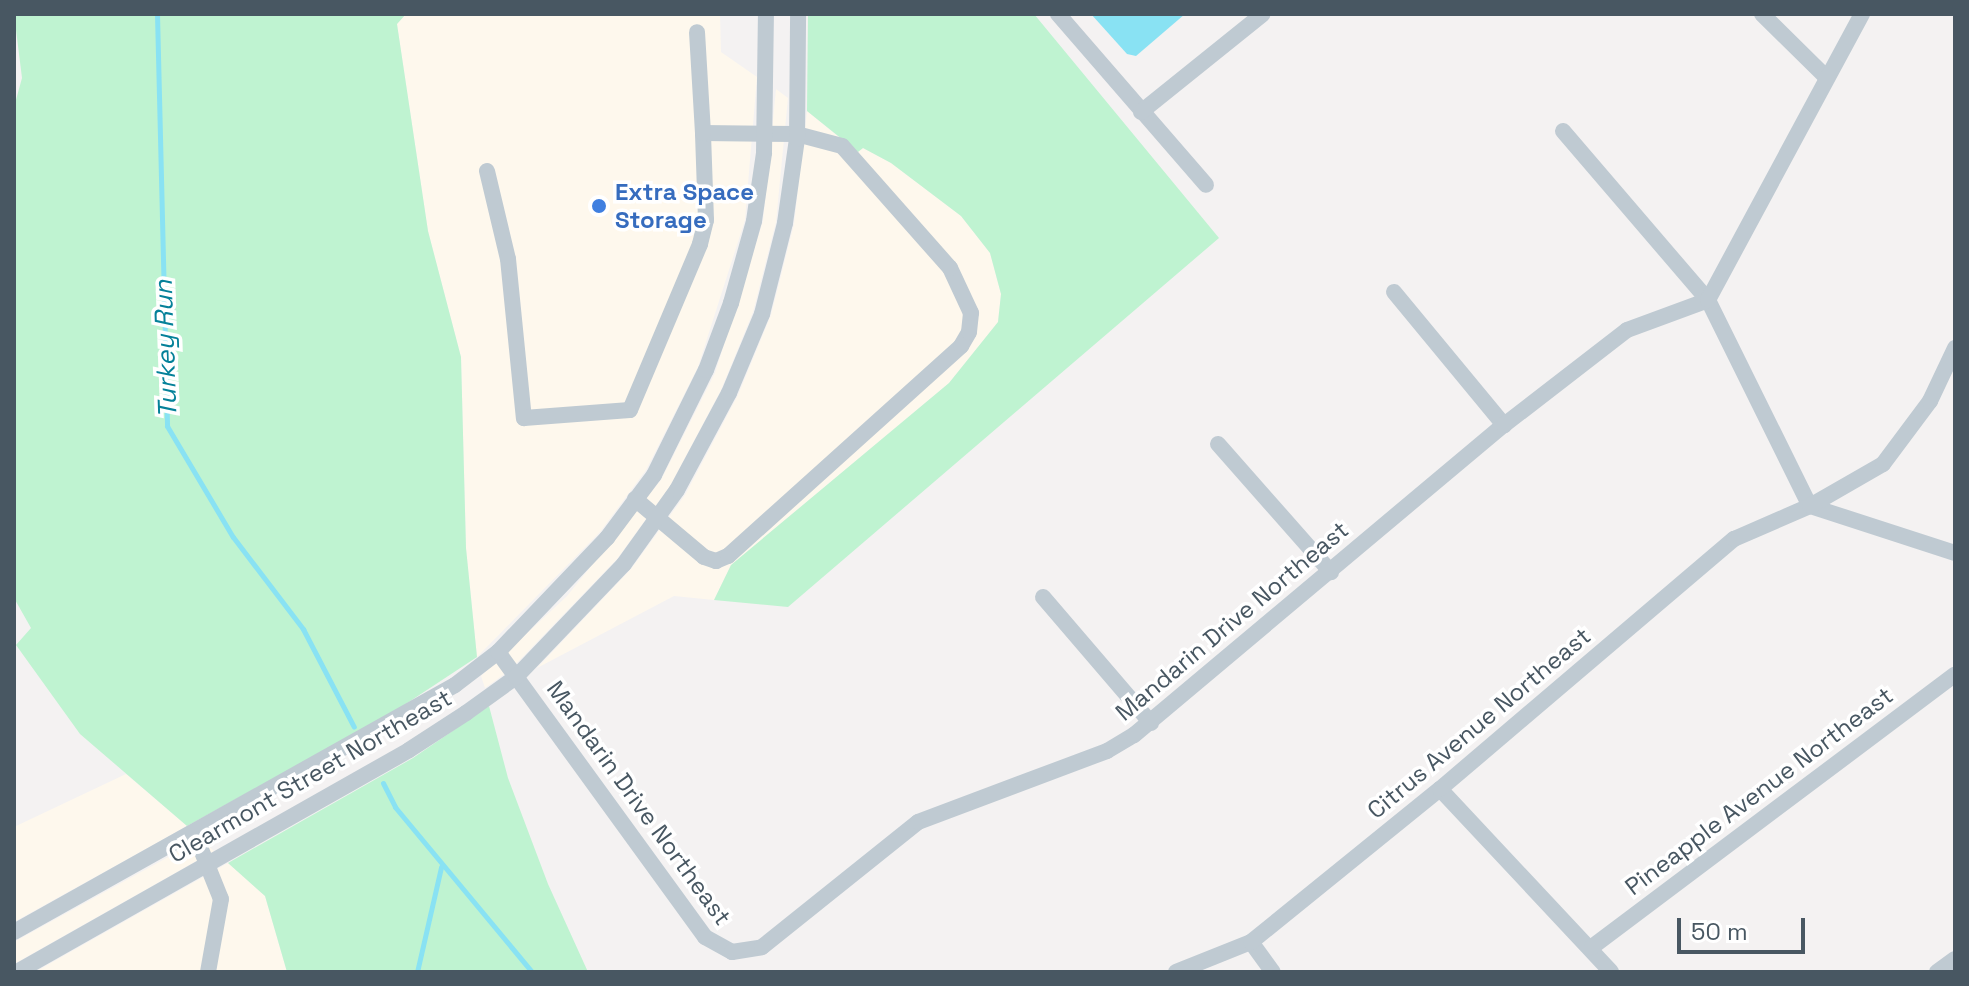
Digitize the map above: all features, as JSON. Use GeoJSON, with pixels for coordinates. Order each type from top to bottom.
{"type":"FeatureCollection","features":[{"type":"Feature","properties":{"kind":"street","name":"Clearmont Street Northeast"},"geometry":{"type":"LineString","coordinates":[[14,932],[393,723],[498,652],[560,590],[635,499],[654,475],[706,370],[731,303],[754,221],[765,132],[766,14]]}},
{"type":"Feature","properties":{"kind":"street","name":"Clearmont Street Northeast"},"geometry":{"type":"LineString","coordinates":[[17,972],[409,750],[516,677],[624,564],[658,517],[729,393],[762,314],[785,223],[797,134],[798,14]]}},
{"type":"Feature","properties":{"kind":"street"},"geometry":{"type":"LineString","coordinates":[[1058,14],[1206,185]]}},
{"type":"Feature","properties":{"kind":"street"},"geometry":{"type":"LineString","coordinates":[[1141,112],[1263,14]]}},
{"type":"Feature","properties":{"kind":"street"},"geometry":{"type":"LineString","coordinates":[[1762,14],[1827,78]]}},
{"type":"Feature","properties":{"kind":"street"},"geometry":{"type":"LineString","coordinates":[[1708,300],[1862,14]]}},
{"type":"Feature","properties":{"kind":"street"},"geometry":{"type":"LineString","coordinates":[[487,171],[508,259],[524,418],[630,410],[700,244],[706,220],[697,32]]}},
{"type":"Feature","properties":{"kind":"street"},"geometry":{"type":"LineString","coordinates":[[1563,131],[1708,300],[1810,506],[1955,553]]}},
{"type":"Feature","properties":{"kind":"street"},"geometry":{"type":"LineString","coordinates":[[635,499],[704,557],[716,561],[728,556],[961,346],[969,332],[971,313],[950,268],[842,146],[797,134],[703,133]]}},
{"type":"Feature","properties":{"kind":"street"},"geometry":{"type":"LineString","coordinates":[[1394,292],[1504,425]]}},
{"type":"Feature","properties":{"kind":"street","name":"Mandarin Drive Northeast"},"geometry":{"type":"LineString","coordinates":[[498,652],[694,923],[716,946],[732,952],[777,940],[877,851],[918,822],[1107,751],[1151,723],[1504,425],[1627,330],[1708,300]]}},
{"type":"Feature","properties":{"kind":"street","name":"Citrus Avenue Northeast"},"geometry":{"type":"LineString","coordinates":[[1176,972],[1251,942],[1440,789],[1734,539],[1810,506],[1883,464],[1930,401],[1955,348]]}},
{"type":"Feature","properties":{"kind":"street"},"geometry":{"type":"LineString","coordinates":[[1218,444],[1331,572]]}},
{"type":"Feature","properties":{"kind":"street"},"geometry":{"type":"LineString","coordinates":[[1043,597],[1151,723]]}},
{"type":"Feature","properties":{"kind":"street","name":"Pineapple Avenue Northeast"},"geometry":{"type":"LineString","coordinates":[[1592,947],[1955,674]]}},
{"type":"Feature","properties":{"kind":"street"},"geometry":{"type":"LineString","coordinates":[[1440,789],[1592,947],[1611,972]]}},
{"type":"Feature","properties":{"kind":"street"},"geometry":{"type":"LineString","coordinates":[[194,832],[221,899],[208,972]]}},
{"type":"Feature","properties":{"kind":"street"},"geometry":{"type":"LineString","coordinates":[[1251,942],[1273,972]]}},
{"type":"Feature","properties":{"kind":"street"},"geometry":{"type":"LineString","coordinates":[[1937,972],[1955,959]]}},
{"type":"Feature","properties":{"kind":"shaded area"},"geometry":{"type":"Polygon","coordinates":[[[406,14],[720,14],[721,52],[757,77],[745,220],[698,367],[646,470],[600,532],[477,657],[466,548],[461,357],[428,231],[397,24],[406,14]]]}},
{"type":"Feature","properties":{"kind":"shaded area"},"geometry":{"type":"Polygon","coordinates":[[[776,89],[788,98],[776,222],[753,312],[721,390],[670,486],[617,559],[510,670],[485,688],[481,676],[567,596],[661,480],[715,373],[763,221],[776,89]]]}},
{"type":"Feature","properties":{"kind":"shaded area"},"geometry":{"type":"Polygon","coordinates":[[[807,111],[857,152],[863,148],[891,163],[961,216],[990,253],[1001,294],[998,322],[949,383],[731,565],[714,600],[674,596],[537,668],[631,569],[685,495],[738,395],[771,315],[794,224],[807,111]]]}},
{"type":"Feature","properties":{"kind":"shaded area"},"geometry":{"type":"Polygon","coordinates":[[[126,774],[187,826],[14,922],[14,827],[126,774]]]}},
{"type":"Feature","properties":{"kind":"shaded area"},"geometry":{"type":"Polygon","coordinates":[[[201,839],[214,851],[14,964],[14,942],[201,839]]]}},
{"type":"Feature","properties":{"kind":"shaded area"},"geometry":{"type":"Polygon","coordinates":[[[228,863],[265,896],[287,972],[35,972],[228,863]]]}},
{"type":"Feature","properties":{"kind":"green space"},"geometry":{"type":"Polygon","coordinates":[[[14,14],[406,14],[397,24],[428,231],[461,357],[466,548],[477,657],[389,715],[187,826],[80,734],[16,645],[31,628],[14,598],[14,107],[22,78],[14,14]]]}},
{"type":"Feature","properties":{"kind":"green space"},"geometry":{"type":"Polygon","coordinates":[[[808,14],[1034,14],[1219,238],[788,607],[714,600],[731,565],[949,383],[998,322],[1001,294],[990,253],[961,216],[891,163],[863,148],[858,152],[807,111],[808,14]]]}},
{"type":"Feature","properties":{"kind":"green space"},"geometry":{"type":"Polygon","coordinates":[[[489,706],[508,778],[548,884],[588,972],[287,972],[265,896],[228,863],[413,758],[489,706]]]}},
{"type":"Feature","properties":{"kind":"water"},"geometry":{"type":"Polygon","coordinates":[[[1091,14],[1185,14],[1136,56],[1127,54],[1091,14]]]}},
{"type":"Feature","properties":{"kind":"waterway","name":"Turkey Run"},"geometry":{"type":"LineString","coordinates":[[157,14],[167,426],[233,537],[303,629],[354,727]]}},
{"type":"Feature","properties":{"kind":"waterway","name":"Turkey Run"},"geometry":{"type":"LineString","coordinates":[[383,783],[395,807],[532,972]]}},
{"type":"Feature","properties":{"kind":"waterway"},"geometry":{"type":"LineString","coordinates":[[417,972],[441,867]]}},
{"type":"Feature","properties":{"kind":"place","name":"Extra Space Storage"},"geometry":{"type":"Point","coordinates":[599,206]}}]}
